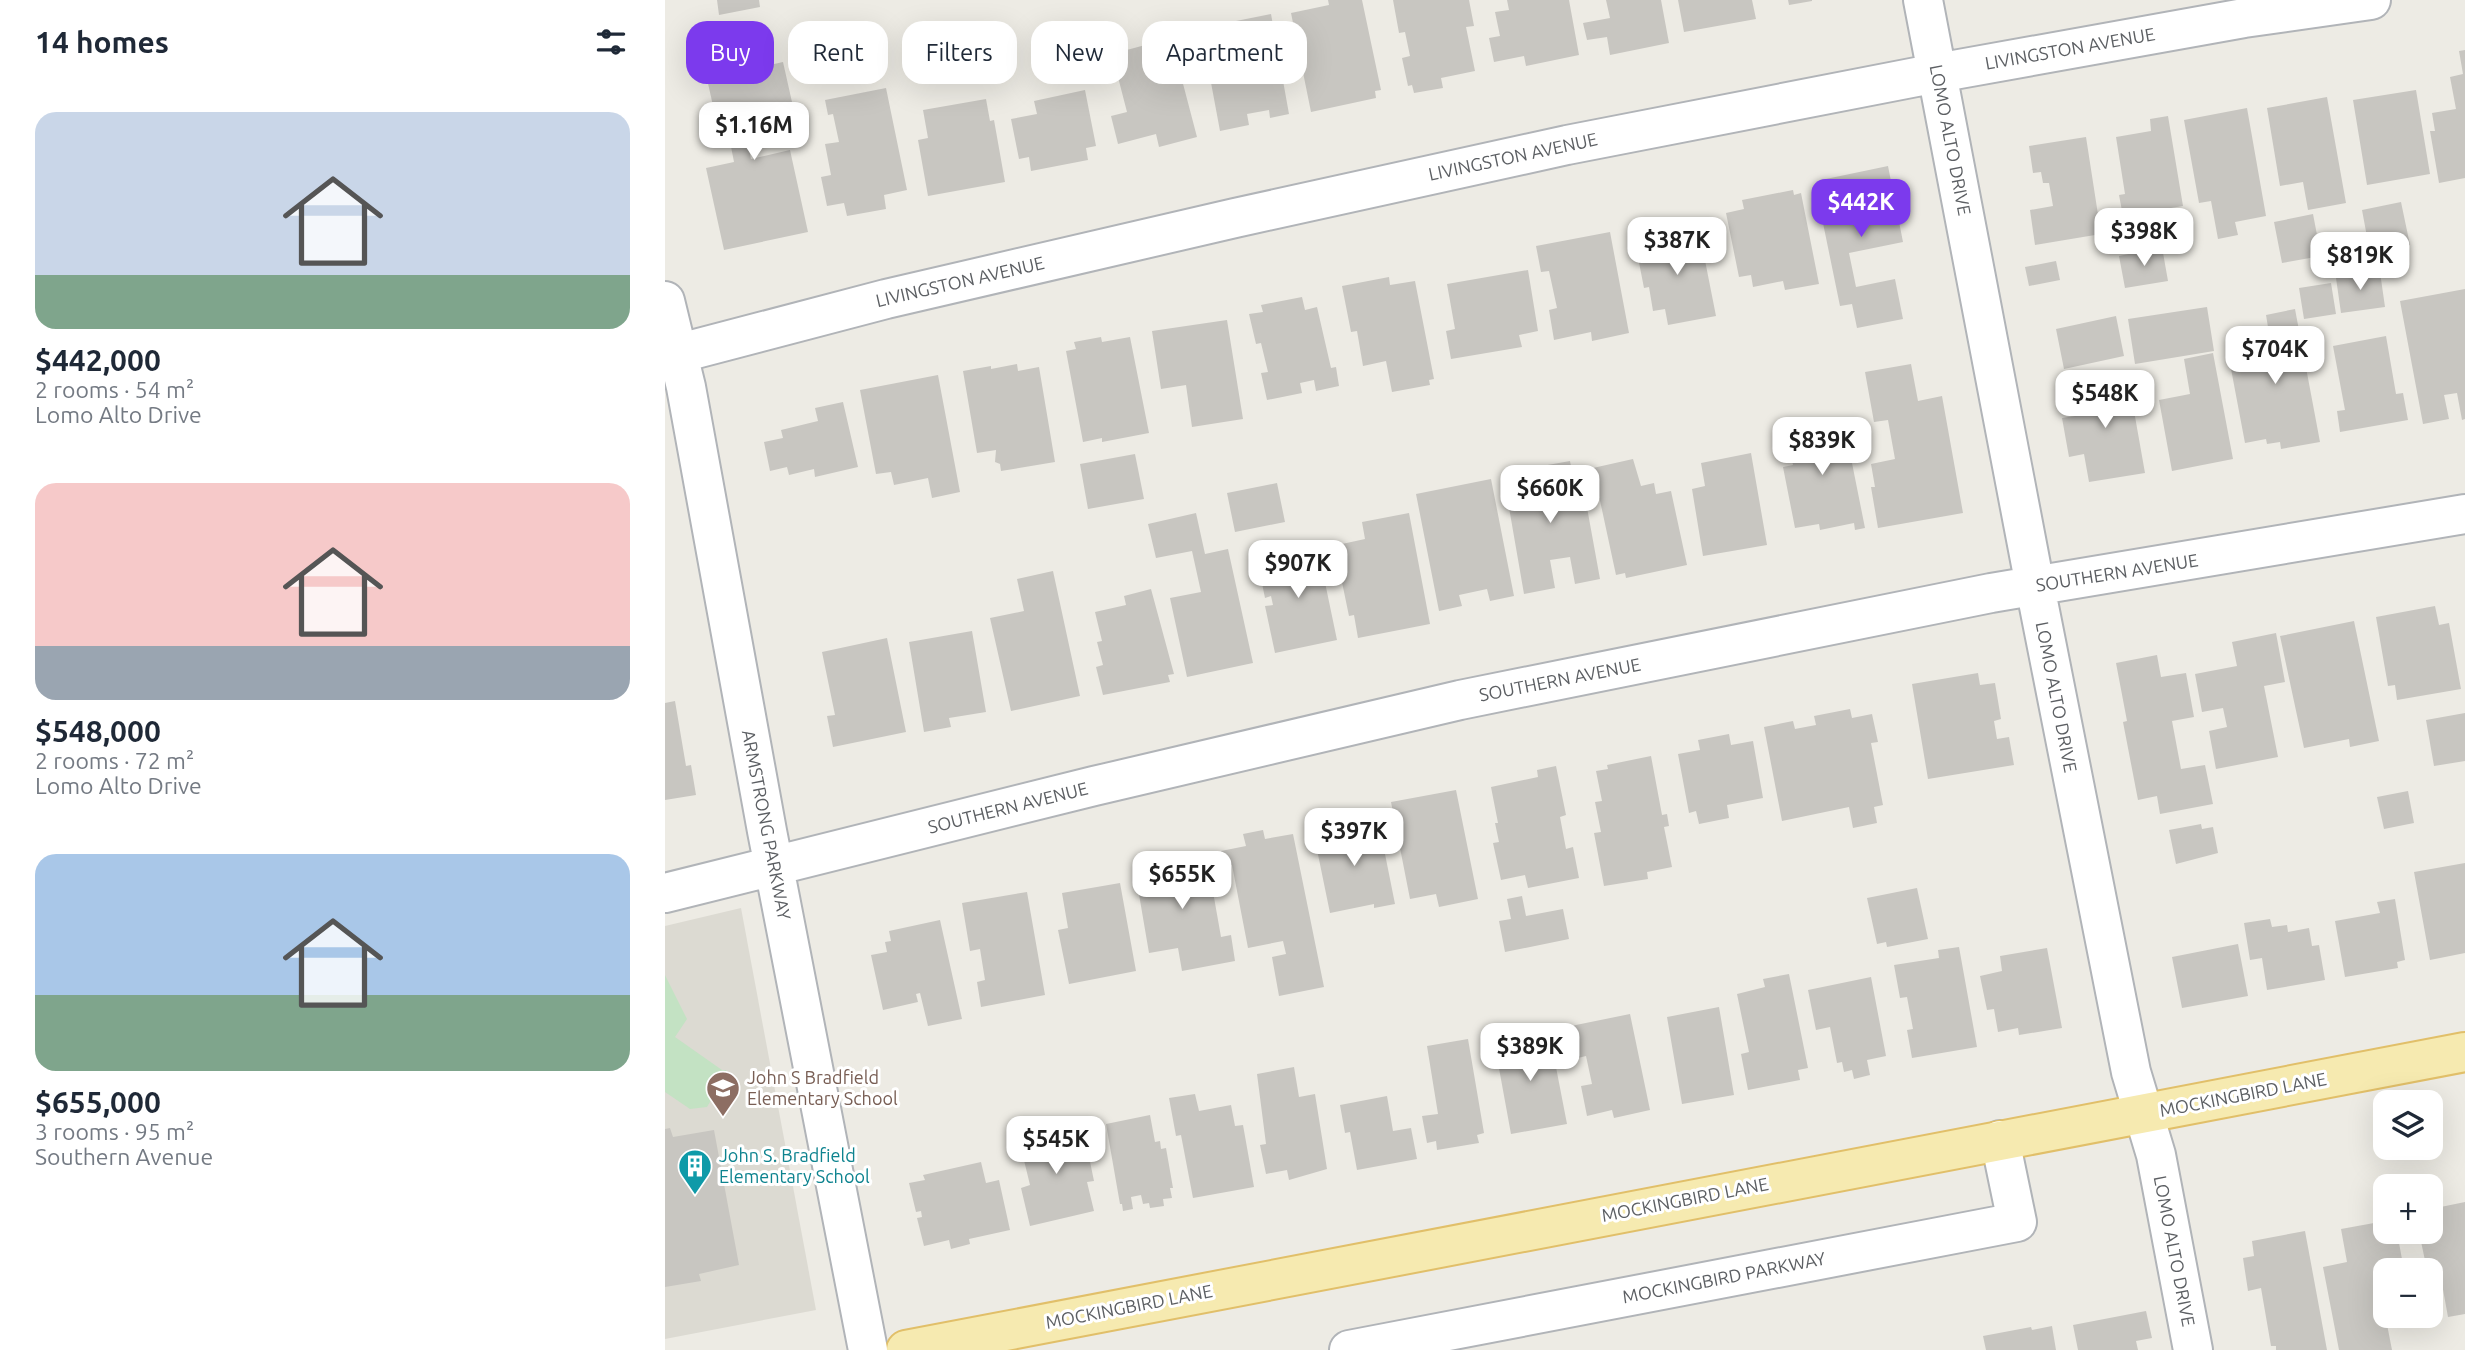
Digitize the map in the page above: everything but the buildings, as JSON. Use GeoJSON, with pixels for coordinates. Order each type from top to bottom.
{"type":"FeatureCollection","features":[{"type":"Feature","properties":{"kind":"main road","name":"MOCKINGBIRD LANE"},"geometry":{"type":"LineString","coordinates":[[906,1350],[2465,1052]]}},
{"type":"Feature","properties":{"kind":"street","name":"LOMO ALTO DRIVE"},"geometry":{"type":"LineString","coordinates":[[1923,0],[2128,1059],[2156,1155],[2193,1350]]}},
{"type":"Feature","properties":{"kind":"street","name":"LIVINGSTON AVENUE"},"geometry":{"type":"LineString","coordinates":[[671,356],[886,299],[1567,145],[1937,73],[2244,18],[2371,0]]}},
{"type":"Feature","properties":{"kind":"street","name":"ARMSTRONG PARKWAY"},"geometry":{"type":"LineString","coordinates":[[665,301],[671,356],[685,387],[773,866],[868,1350]]}},
{"type":"Feature","properties":{"kind":"street","name":"SOUTHERN AVENUE"},"geometry":{"type":"LineString","coordinates":[[665,893],[1094,786],[1460,700],[2035,586],[2465,514]]}},
{"type":"Feature","properties":{"kind":"street","name":"MOCKINGBIRD PARKWAY"},"geometry":{"type":"LineString","coordinates":[[1349,1350],[2017,1222],[2000,1140]]}},
{"type":"Feature","properties":{"kind":"shaded area","name":"John S Bradfield Elementary School"},"geometry":{"type":"Polygon","coordinates":[[[741,908],[816,1310],[665,1339],[665,926],[741,908]]]}},
{"type":"Feature","properties":{"kind":"green space"},"geometry":{"type":"Polygon","coordinates":[[[665,975],[687,1019],[675,1037],[722,1070],[726,1070],[728,1075],[707,1107],[690,1109],[665,1092],[665,975]]]}},
{"type":"Feature","properties":{"kind":"place","name":"John S Bradfield Elementary School"},"geometry":{"type":"Point","coordinates":[723,1118]}},
{"type":"Feature","properties":{"kind":"place","name":"John S. Bradfield Elementary School"},"geometry":{"type":"Point","coordinates":[695,1196]}}]}
